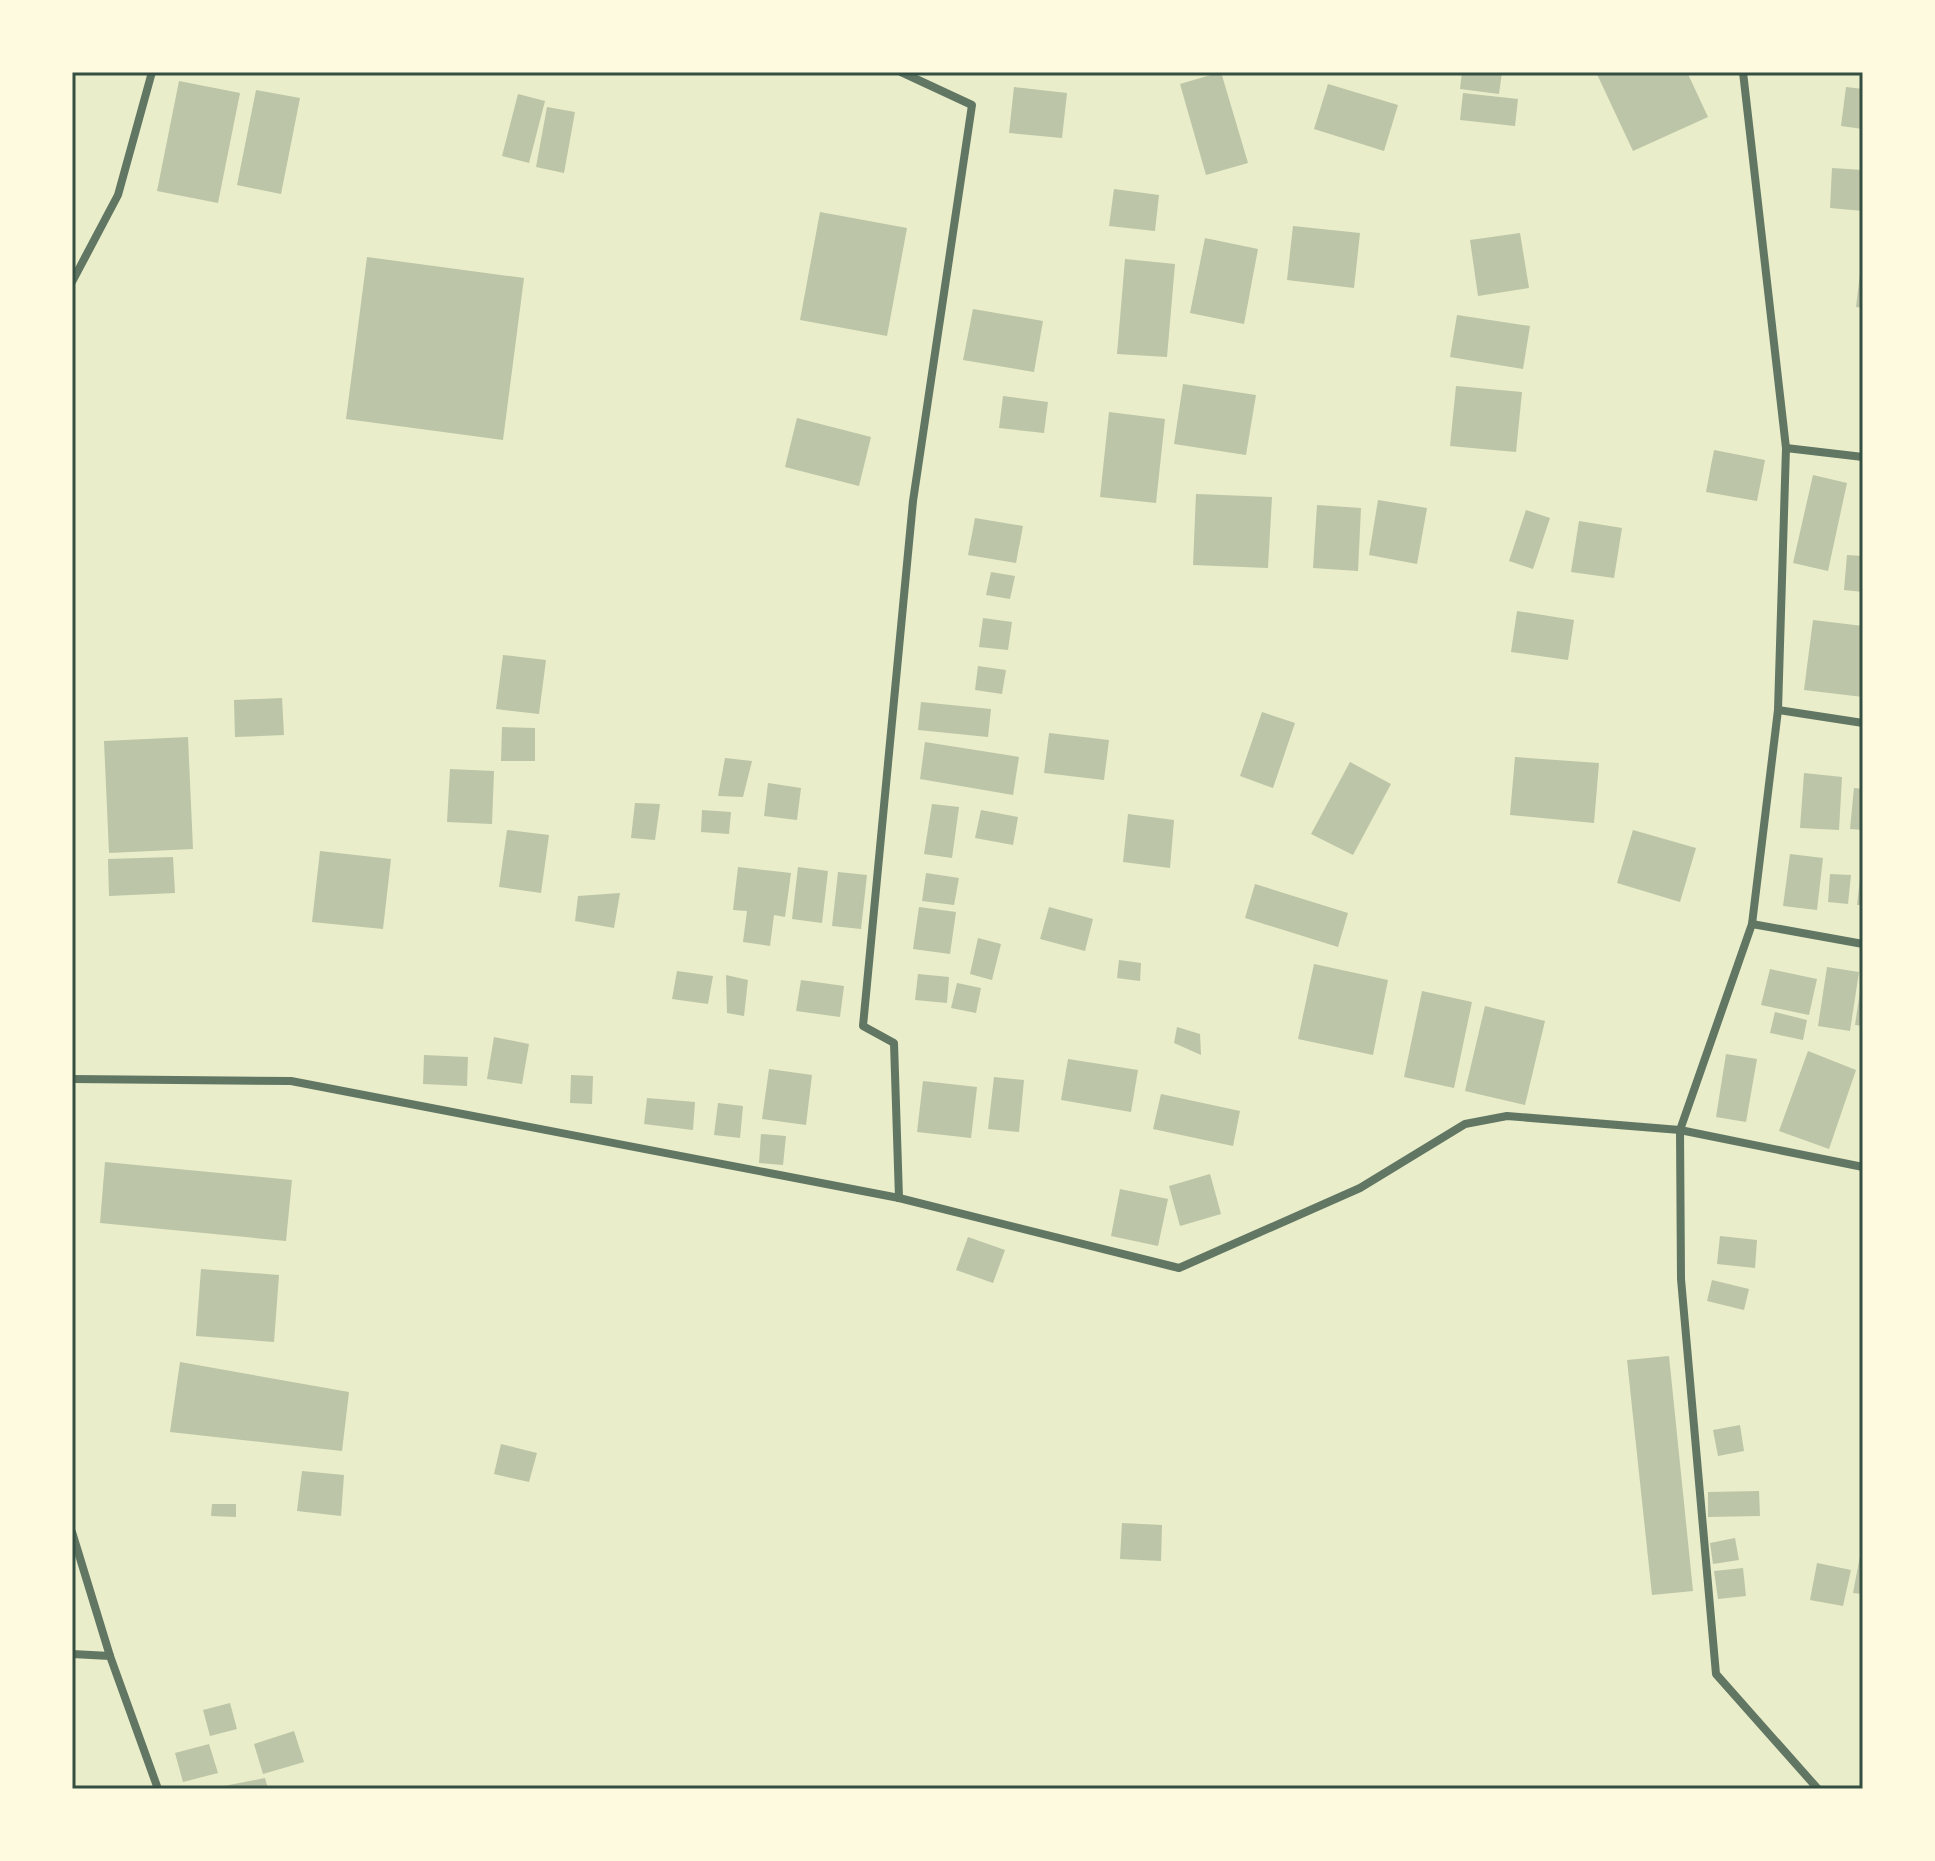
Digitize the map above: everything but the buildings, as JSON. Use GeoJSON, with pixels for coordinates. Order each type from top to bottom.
{"type":"FeatureCollection","features":[{"type":"Feature","properties":{"kind":"street"},"geometry":{"type":"LineString","coordinates":[[72,282],[118,195],[152,72]]}},
{"type":"Feature","properties":{"kind":"street"},"geometry":{"type":"LineString","coordinates":[[899,1198],[894,1043],[863,1026],[913,501],[972,105],[901,72]]}},
{"type":"Feature","properties":{"kind":"street"},"geometry":{"type":"LineString","coordinates":[[1743,72],[1786,448],[1778,710],[1752,924],[1680,1130],[1681,1279],[1716,1674],[1818,1789]]}},
{"type":"Feature","properties":{"kind":"street"},"geometry":{"type":"LineString","coordinates":[[1786,448],[1863,457]]}},
{"type":"Feature","properties":{"kind":"street"},"geometry":{"type":"LineString","coordinates":[[1778,710],[1863,723]]}},
{"type":"Feature","properties":{"kind":"street"},"geometry":{"type":"LineString","coordinates":[[1752,924],[1863,944]]}},
{"type":"Feature","properties":{"kind":"street"},"geometry":{"type":"LineString","coordinates":[[72,1079],[291,1081],[899,1198],[1179,1268],[1360,1188],[1465,1124],[1507,1116],[1680,1130],[1863,1167]]}},
{"type":"Feature","properties":{"kind":"street"},"geometry":{"type":"LineString","coordinates":[[72,1532],[110,1656],[158,1789]]}},
{"type":"Feature","properties":{"kind":"street"},"geometry":{"type":"LineString","coordinates":[[72,1654],[110,1656]]}}]}
